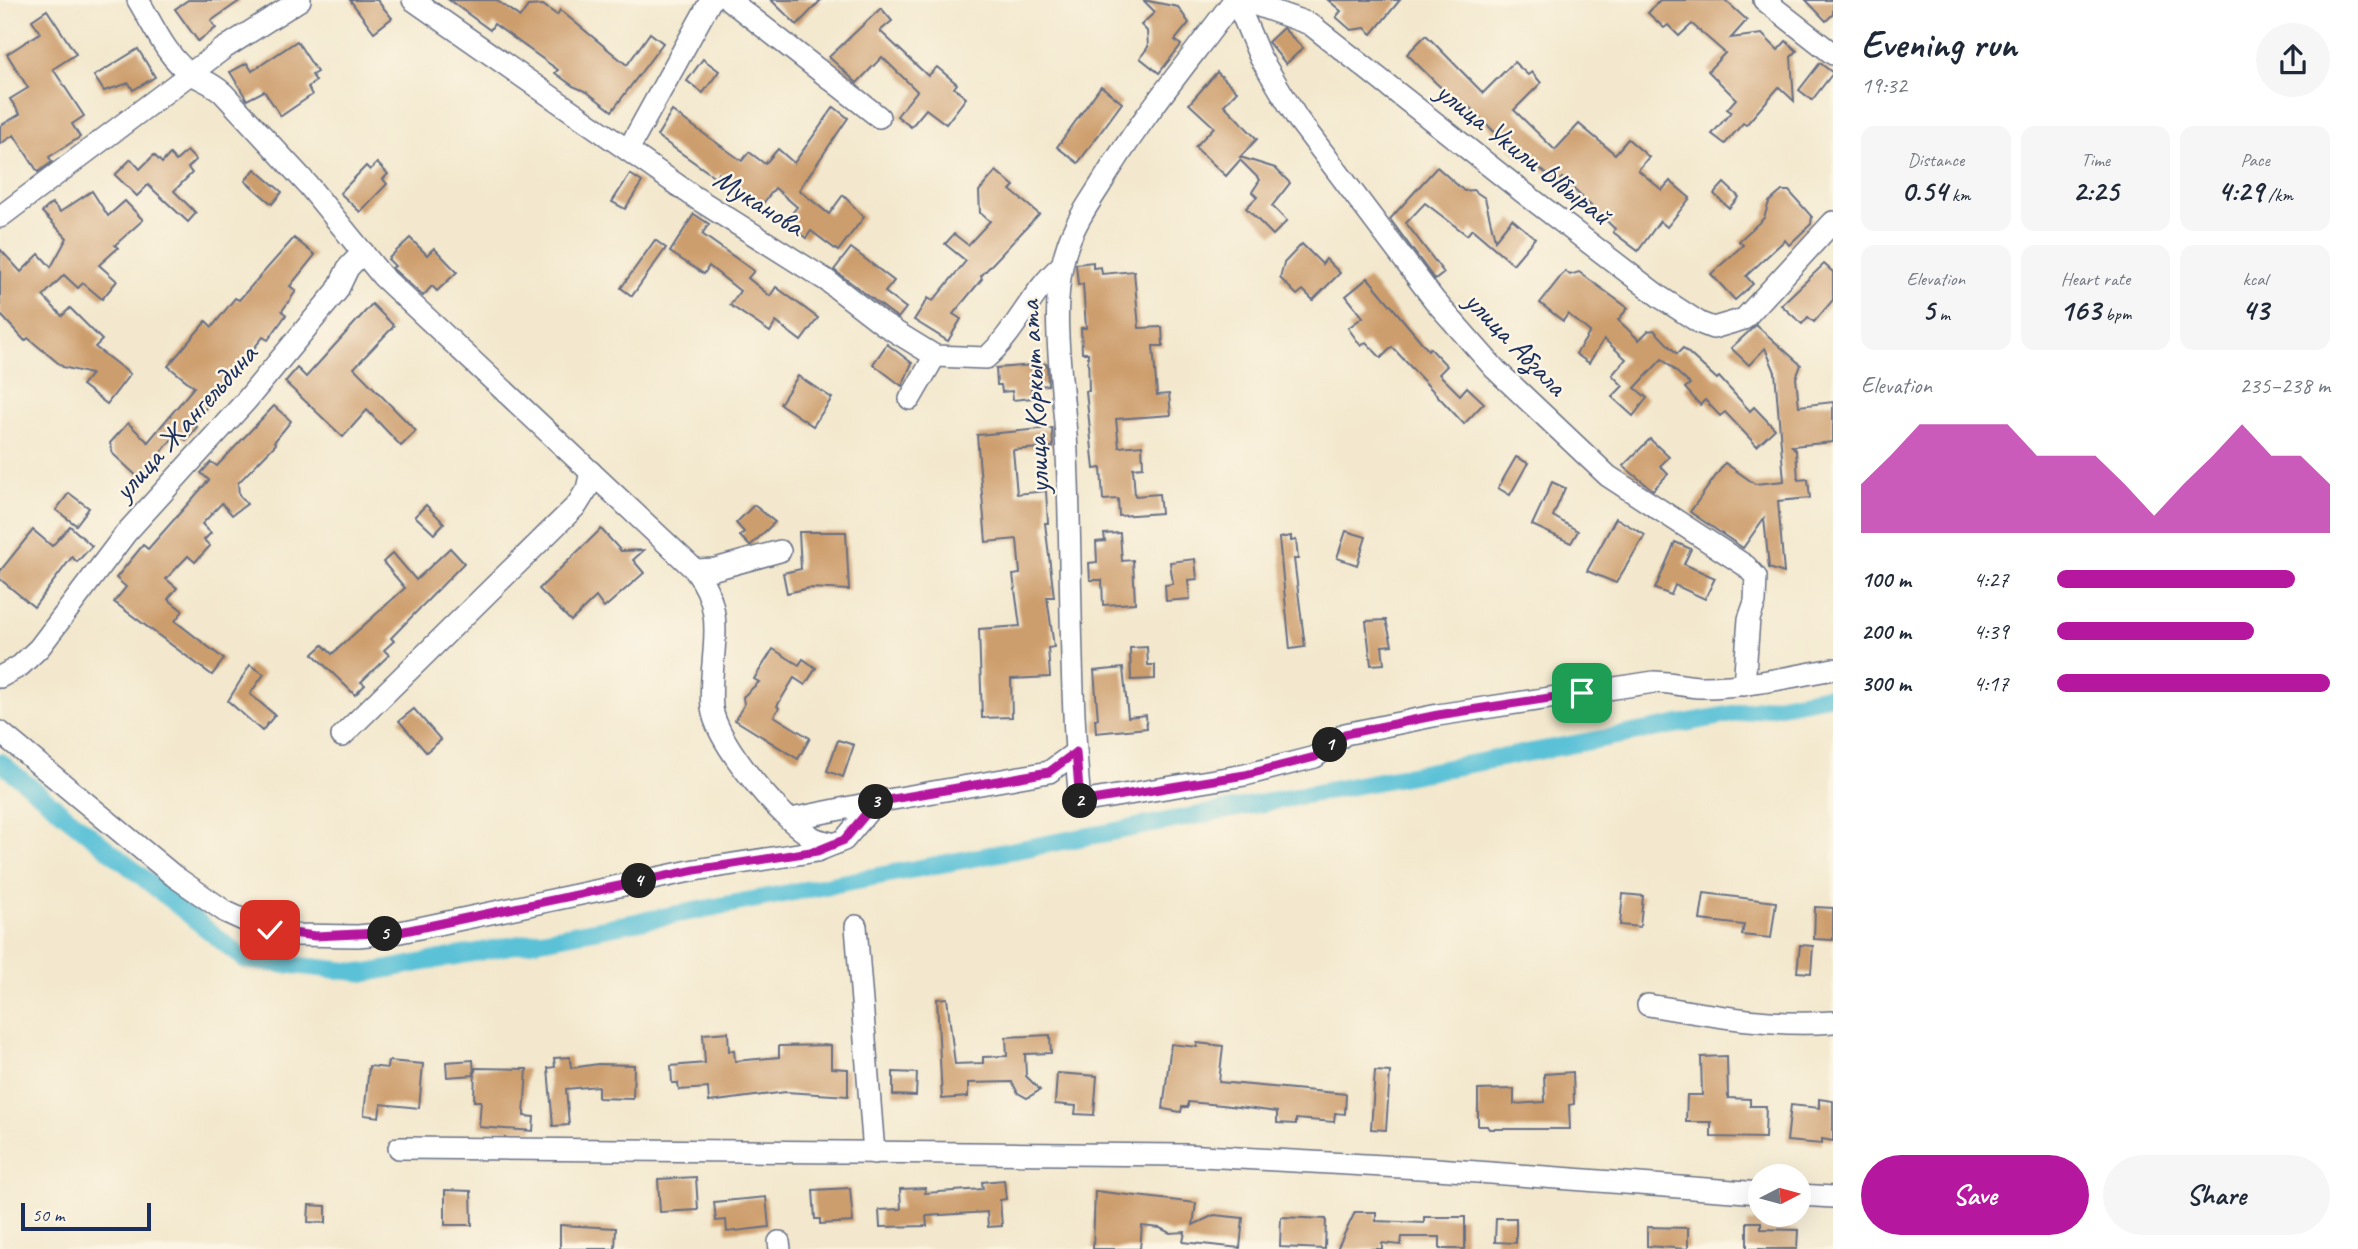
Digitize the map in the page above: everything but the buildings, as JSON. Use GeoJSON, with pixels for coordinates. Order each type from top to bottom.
{"type":"FeatureCollection","features":[{"type":"Feature","properties":{"kind":"street"},"geometry":{"type":"LineString","coordinates":[[138,0],[169,51],[190,73],[209,80],[223,93],[308,186],[382,276],[504,387],[695,570],[708,586],[713,615],[716,652],[712,709],[717,728],[760,788],[790,819],[814,838],[834,844]]}},
{"type":"Feature","properties":{"kind":"street"},"geometry":{"type":"LineString","coordinates":[[0,218],[190,73],[300,0]]}},
{"type":"Feature","properties":{"kind":"street","name":"Муканова"},"geometry":{"type":"LineString","coordinates":[[413,0],[628,150],[935,356]]}},
{"type":"Feature","properties":{"kind":"street"},"geometry":{"type":"LineString","coordinates":[[628,150],[711,0]]}},
{"type":"Feature","properties":{"kind":"street"},"geometry":{"type":"LineString","coordinates":[[729,0],[879,117]]}},
{"type":"Feature","properties":{"kind":"street","name":"улица Коркыт ата"},"geometry":{"type":"LineString","coordinates":[[1235,0],[1127,140],[1082,215],[1061,266],[1057,319],[1065,394],[1076,752],[1080,802],[1245,775],[1315,757],[1345,734],[1438,715],[1654,682],[1679,682],[1699,687],[1744,685]]}},
{"type":"Feature","properties":{"kind":"street","name":"улица Абзала"},"geometry":{"type":"LineString","coordinates":[[1235,0],[1259,57],[1297,118],[1435,301],[1495,369],[1608,476],[1746,566],[1756,578],[1744,685]]}},
{"type":"Feature","properties":{"kind":"street","name":"улица Укили Ыбырай"},"geometry":{"type":"LineString","coordinates":[[1242,0],[1310,24],[1660,297],[1700,323],[1713,328],[1744,319],[1833,222]]}},
{"type":"Feature","properties":{"kind":"street"},"geometry":{"type":"LineString","coordinates":[[1764,0],[1833,52]]}},
{"type":"Feature","properties":{"kind":"street","name":"улица Жангельдина"},"geometry":{"type":"LineString","coordinates":[[0,677],[20,666],[51,634],[126,533],[245,402],[337,291],[348,268],[363,252]]}},
{"type":"Feature","properties":{"kind":"street"},"geometry":{"type":"LineString","coordinates":[[910,399],[935,356],[986,358],[998,347],[1014,321],[1061,266]]}},
{"type":"Feature","properties":{"kind":"street"},"geometry":{"type":"LineString","coordinates":[[342,736],[577,505],[587,489],[591,472]]}},
{"type":"Feature","properties":{"kind":"street"},"geometry":{"type":"LineString","coordinates":[[695,570],[715,569],[780,551]]}},
{"type":"Feature","properties":{"kind":"street"},"geometry":{"type":"LineString","coordinates":[[1744,685],[1833,669]]}},
{"type":"Feature","properties":{"kind":"street"},"geometry":{"type":"LineString","coordinates":[[0,732],[174,876],[226,912],[250,923],[295,935],[358,936],[400,932],[695,870],[817,851],[844,840],[876,802]]}},
{"type":"Feature","properties":{"kind":"street"},"geometry":{"type":"LineString","coordinates":[[790,819],[1049,772],[1076,752]]}},
{"type":"Feature","properties":{"kind":"street"},"geometry":{"type":"LineString","coordinates":[[856,926],[874,1153]]}},
{"type":"Feature","properties":{"kind":"street"},"geometry":{"type":"LineString","coordinates":[[1648,1005],[1737,1019],[1808,1024],[1833,1022]]}},
{"type":"Feature","properties":{"kind":"street"},"geometry":{"type":"LineString","coordinates":[[399,1147],[1184,1155],[1437,1169],[1748,1193]]}},
{"type":"Feature","properties":{"kind":"street"},"geometry":{"type":"LineString","coordinates":[[1811,1196],[1833,1197]]}},
{"type":"Feature","properties":{"kind":"waterway"},"geometry":{"type":"LineString","coordinates":[[0,762],[245,960],[367,973],[1833,695]]}},
{"type":"Feature","properties":{"kind":"route"},"geometry":{"type":"LineString","coordinates":[[270,930],[315,936],[400,932],[454,923],[585,892],[695,870],[817,851],[844,840],[876,802],[1049,772],[1076,752],[1080,802],[1245,775],[1315,757],[1345,734],[1438,715],[1582,693]]}}]}
